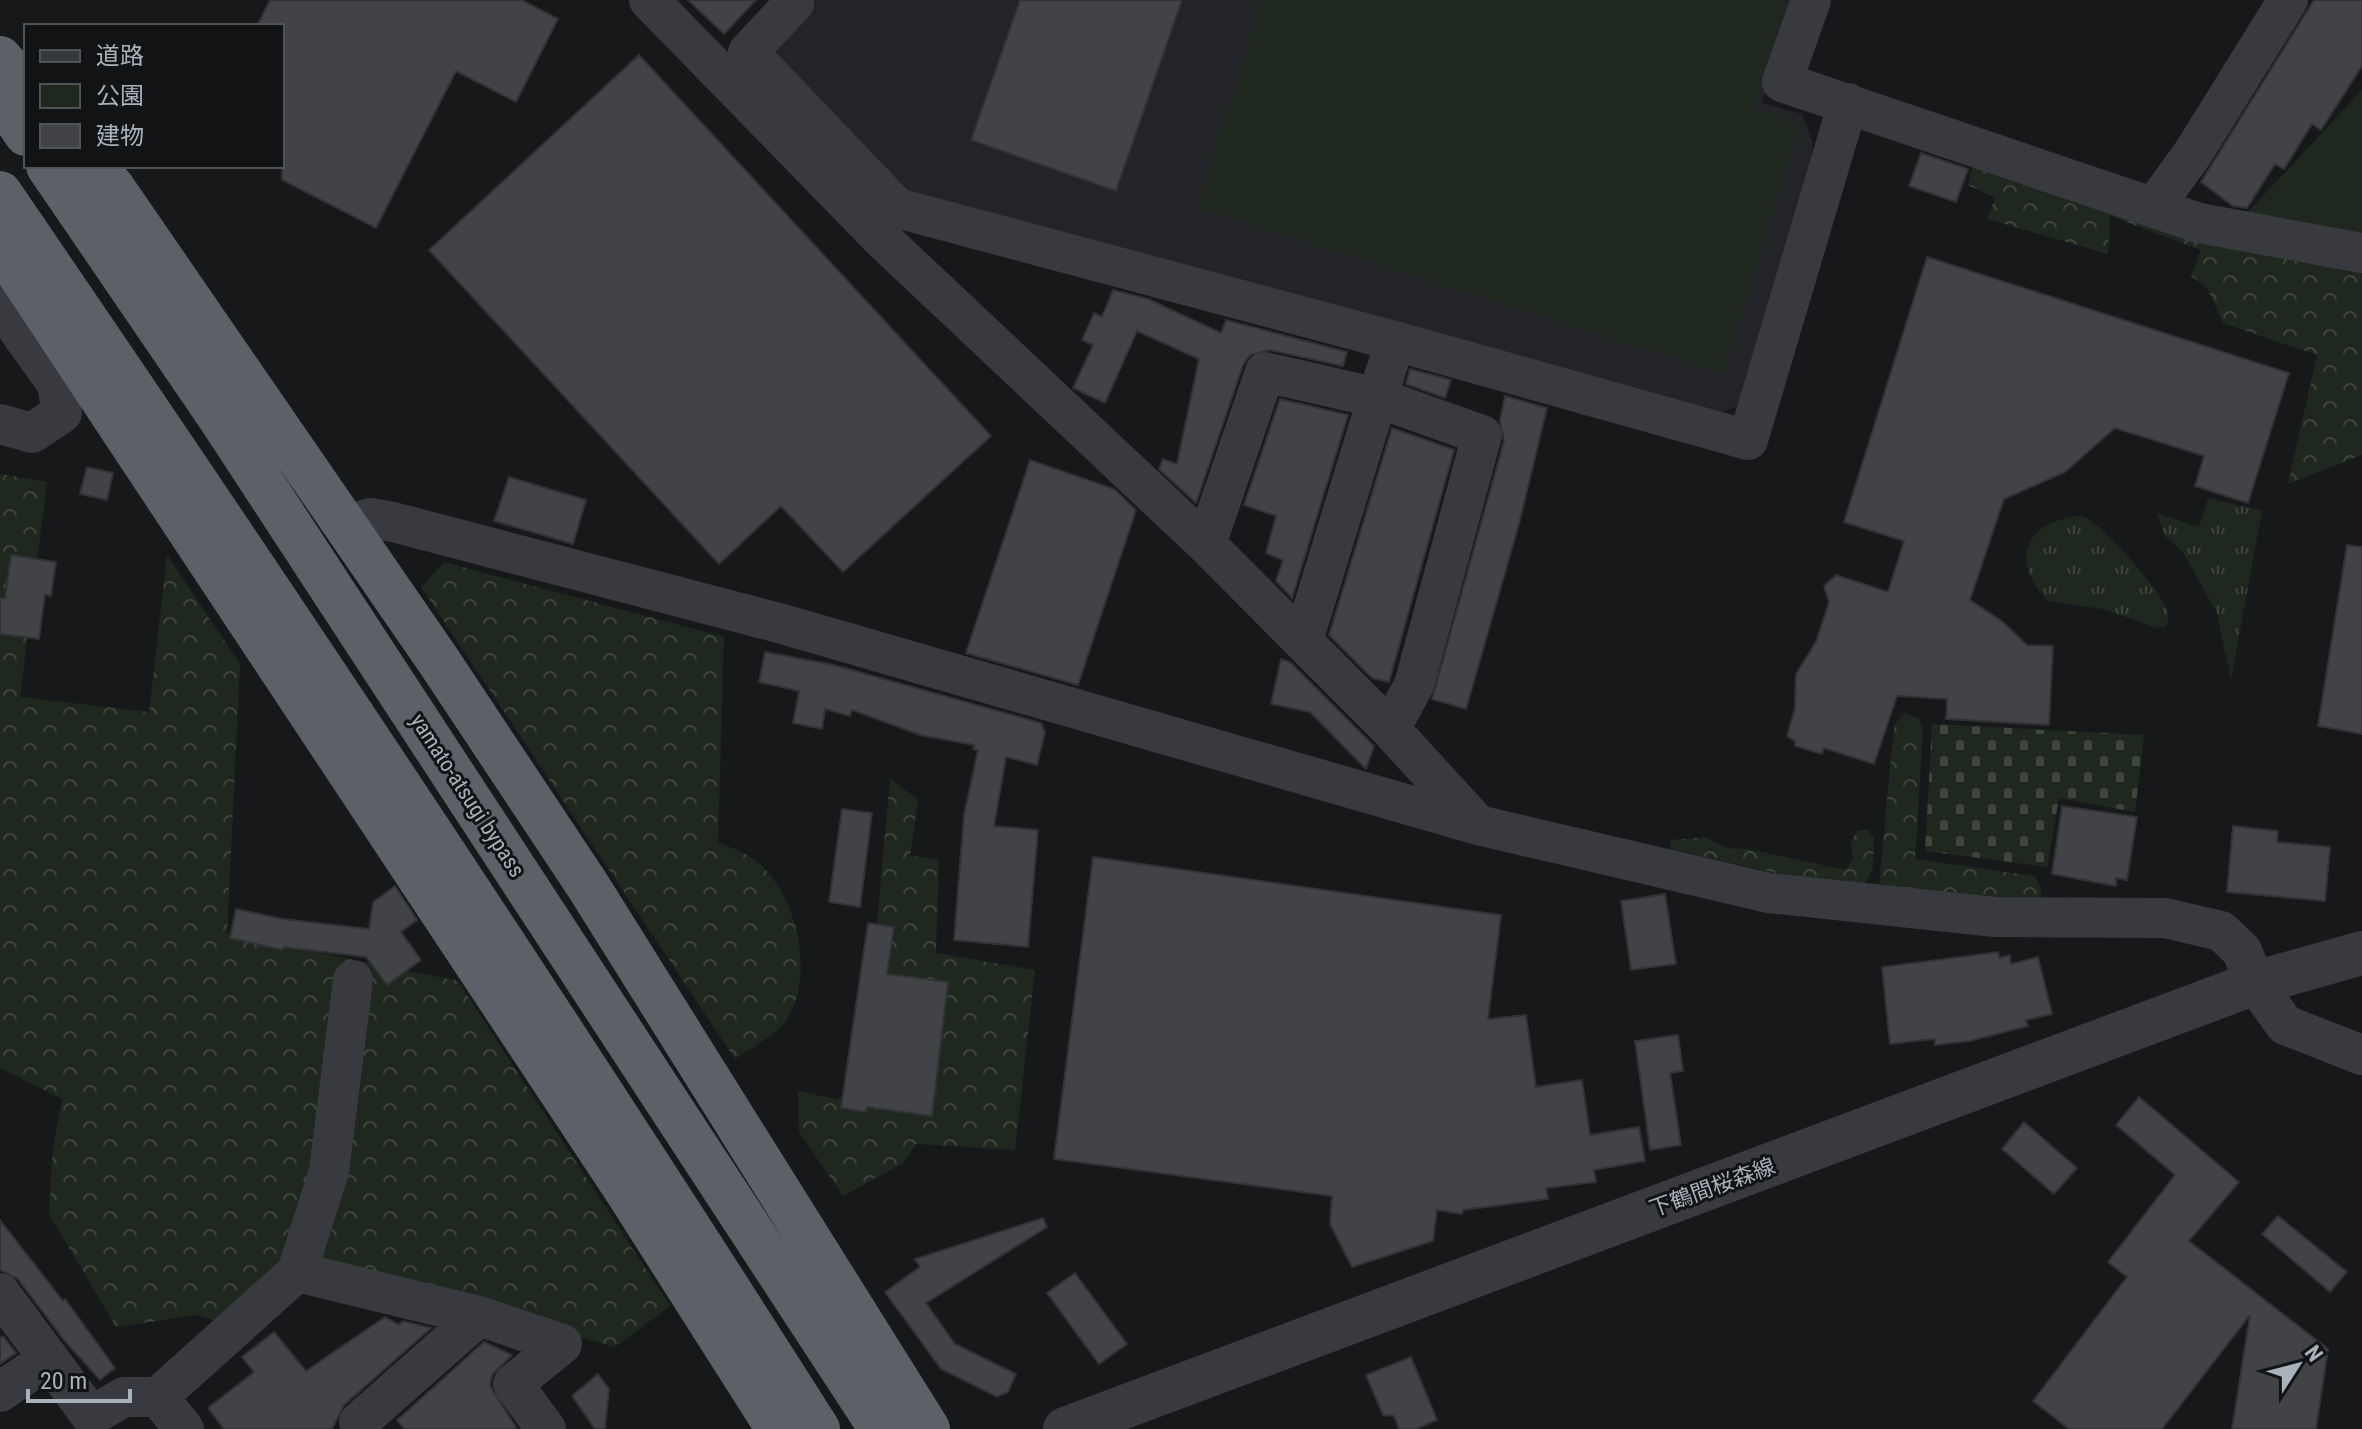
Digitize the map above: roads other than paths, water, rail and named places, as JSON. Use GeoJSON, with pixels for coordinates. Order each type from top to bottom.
{"type":"FeatureCollection","features":[{"type":"Feature","properties":{"kind":"highway"},"geometry":{"type":"LineString","coordinates":[[0,58],[24,86]]}},
{"type":"Feature","properties":{"kind":"highway"},"geometry":{"type":"LineString","coordinates":[[0,96],[24,131]]}},
{"type":"Feature","properties":{"kind":"highway","name":"yamato-atsugi bypass"},"geometry":{"type":"LineString","coordinates":[[49,168],[220,418],[881,1429]]}},
{"type":"Feature","properties":{"kind":"highway"},"geometry":{"type":"LineString","coordinates":[[96,168],[113,188],[347,526],[588,886],[928,1429]]}},
{"type":"Feature","properties":{"kind":"highway"},"geometry":{"type":"LineString","coordinates":[[0,193],[173,446],[646,1159],[818,1429]]}},
{"type":"Feature","properties":{"kind":"highway"},"geometry":{"type":"LineString","coordinates":[[0,245],[626,1190],[778,1429]]}},
{"type":"Feature","properties":{"kind":"street"},"geometry":{"type":"LineString","coordinates":[[649,0],[883,240],[1206,544],[1390,729],[1478,825]]}},
{"type":"Feature","properties":{"kind":"street"},"geometry":{"type":"LineString","coordinates":[[792,0],[794,3],[748,52],[897,208],[1395,341],[1748,440],[1848,103]]}},
{"type":"Feature","properties":{"kind":"street"},"geometry":{"type":"LineString","coordinates":[[1811,0],[1782,82],[2199,223],[2362,253]]}},
{"type":"Feature","properties":{"kind":"street"},"geometry":{"type":"LineString","coordinates":[[2154,207],[2193,153],[2288,0]]}},
{"type":"Feature","properties":{"kind":"street"},"geometry":{"type":"LineString","coordinates":[[0,304],[57,384],[62,413],[32,433],[0,424]]}},
{"type":"Feature","properties":{"kind":"street"},"geometry":{"type":"LineString","coordinates":[[1303,641],[1395,341]]}},
{"type":"Feature","properties":{"kind":"street"},"geometry":{"type":"LineString","coordinates":[[1206,544],[1265,372],[1378,398],[1482,435],[1414,685],[1390,729]]}},
{"type":"Feature","properties":{"kind":"street"},"geometry":{"type":"LineString","coordinates":[[347,526],[370,518],[393,522],[779,623],[1478,825],[1769,893],[1995,917],[2165,918],[2221,931],[2242,951],[2255,983],[2285,1025],[2362,1055]]}},
{"type":"Feature","properties":{"kind":"street","name":"下鶴間桜森線"},"geometry":{"type":"LineString","coordinates":[[1065,1429],[2255,983],[2362,953]]}},
{"type":"Feature","properties":{"kind":"street"},"geometry":{"type":"LineString","coordinates":[[0,1293],[91,1416],[124,1397],[158,1397],[297,1272],[329,1171],[353,980]]}},
{"type":"Feature","properties":{"kind":"street"},"geometry":{"type":"LineString","coordinates":[[297,1272],[479,1316],[562,1344],[513,1384],[546,1429]]}},
{"type":"Feature","properties":{"kind":"street"},"geometry":{"type":"LineString","coordinates":[[359,1422],[479,1316]]}},
{"type":"Feature","properties":{"kind":"street"},"geometry":{"type":"LineString","coordinates":[[0,1392],[47,1360]]}},
{"type":"Feature","properties":{"kind":"street"},"geometry":{"type":"LineString","coordinates":[[158,1397],[184,1429]]}}]}
